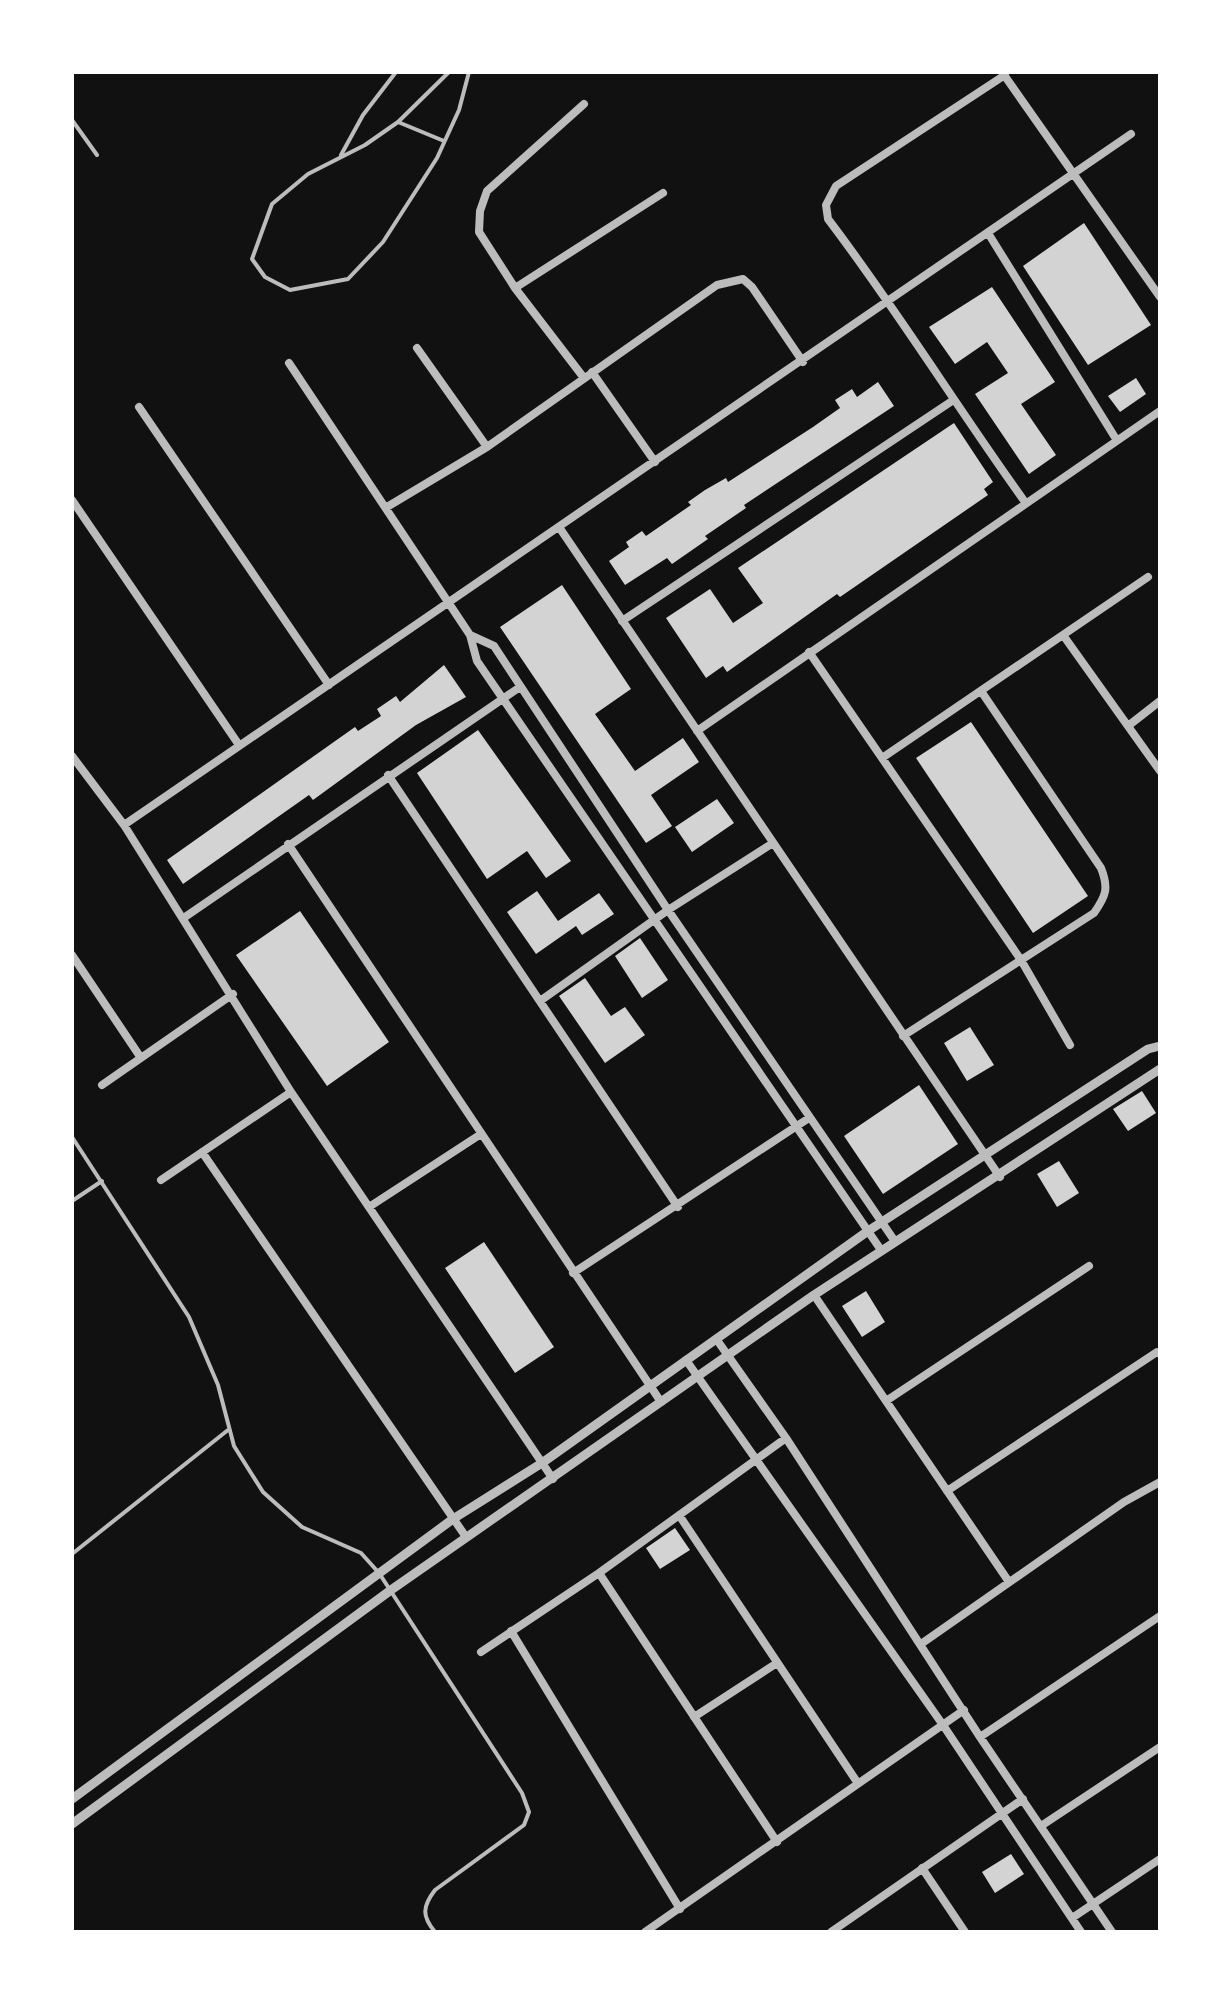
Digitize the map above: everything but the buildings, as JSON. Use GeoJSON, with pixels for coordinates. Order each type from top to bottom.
{"type":"FeatureCollection","features":[{"type":"Feature","properties":{"kind":"street"},"geometry":{"type":"LineString","coordinates":[[1025,502],[952,401],[890,300],[828,219],[826,205],[836,186],[1004,74],[1160,297]]}},
{"type":"Feature","properties":{"kind":"street"},"geometry":{"type":"LineString","coordinates":[[584,104],[487,191],[480,211],[479,232],[515,288],[655,462]]}},
{"type":"Feature","properties":{"kind":"street"},"geometry":{"type":"LineString","coordinates":[[124,825],[803,362],[1131,134]]}},
{"type":"Feature","properties":{"kind":"street"},"geometry":{"type":"LineString","coordinates":[[515,288],[663,193]]}},
{"type":"Feature","properties":{"kind":"street"},"geometry":{"type":"LineString","coordinates":[[988,233],[1116,439]]}},
{"type":"Feature","properties":{"kind":"street"},"geometry":{"type":"LineString","coordinates":[[387,507],[487,447],[717,285],[743,279],[803,362]]}},
{"type":"Feature","properties":{"kind":"street"},"geometry":{"type":"LineString","coordinates":[[417,348],[487,447]]}},
{"type":"Feature","properties":{"kind":"street"},"geometry":{"type":"LineString","coordinates":[[289,363],[470,635],[477,661],[881,1250]]}},
{"type":"Feature","properties":{"kind":"street"},"geometry":{"type":"LineString","coordinates":[[622,621],[952,401]]}},
{"type":"Feature","properties":{"kind":"street"},"geometry":{"type":"LineString","coordinates":[[139,407],[329,685]]}},
{"type":"Feature","properties":{"kind":"street"},"geometry":{"type":"LineString","coordinates":[[697,731],[1160,411]]}},
{"type":"Feature","properties":{"kind":"street"},"geometry":{"type":"LineString","coordinates":[[72,500],[239,745]]}},
{"type":"Feature","properties":{"kind":"street"},"geometry":{"type":"LineString","coordinates":[[559,527],[1000,1177]]}},
{"type":"Feature","properties":{"kind":"street"},"geometry":{"type":"LineString","coordinates":[[882,758],[1148,577]]}},
{"type":"Feature","properties":{"kind":"street"},"geometry":{"type":"LineString","coordinates":[[470,635],[494,646],[668,910],[894,1240]]}},
{"type":"Feature","properties":{"kind":"street"},"geometry":{"type":"LineString","coordinates":[[1063,635],[1160,771]]}},
{"type":"Feature","properties":{"kind":"street"},"geometry":{"type":"LineString","coordinates":[[809,652],[1021,960],[1070,1045]]}},
{"type":"Feature","properties":{"kind":"street"},"geometry":{"type":"LineString","coordinates":[[185,917],[520,687]]}},
{"type":"Feature","properties":{"kind":"street"},"geometry":{"type":"LineString","coordinates":[[903,1036],[1094,913],[1106,896],[1107,883],[1101,868],[981,691]]}},
{"type":"Feature","properties":{"kind":"street"},"geometry":{"type":"LineString","coordinates":[[1128,726],[1160,701]]}},
{"type":"Feature","properties":{"kind":"street"},"geometry":{"type":"LineString","coordinates":[[72,756],[124,825],[185,917],[291,1092],[553,1479]]}},
{"type":"Feature","properties":{"kind":"street"},"geometry":{"type":"LineString","coordinates":[[388,775],[678,1207]]}},
{"type":"Feature","properties":{"kind":"street"},"geometry":{"type":"LineString","coordinates":[[540,1001],[654,919],[773,843]]}},
{"type":"Feature","properties":{"kind":"street"},"geometry":{"type":"LineString","coordinates":[[288,844],[661,1402]]}},
{"type":"Feature","properties":{"kind":"street"},"geometry":{"type":"LineString","coordinates":[[73,960],[141,1058]]}},
{"type":"Feature","properties":{"kind":"street"},"geometry":{"type":"LineString","coordinates":[[102,1085],[233,994]]}},
{"type":"Feature","properties":{"kind":"street"},"geometry":{"type":"LineString","coordinates":[[72,1799],[453,1519],[542,1463],[868,1231],[1148,1049],[1160,1046]]}},
{"type":"Feature","properties":{"kind":"street"},"geometry":{"type":"LineString","coordinates":[[72,1824],[391,1590],[814,1295],[894,1240],[1000,1177],[1160,1069]]}},
{"type":"Feature","properties":{"kind":"street"},"geometry":{"type":"LineString","coordinates":[[161,1180],[291,1092]]}},
{"type":"Feature","properties":{"kind":"street"},"geometry":{"type":"LineString","coordinates":[[573,1273],[678,1207],[809,1118]]}},
{"type":"Feature","properties":{"kind":"street"},"geometry":{"type":"LineString","coordinates":[[369,1207],[481,1134]]}},
{"type":"Feature","properties":{"kind":"street"},"geometry":{"type":"LineString","coordinates":[[202,1152],[466,1537]]}},
{"type":"Feature","properties":{"kind":"street"},"geometry":{"type":"LineString","coordinates":[[886,1401],[1089,1266]]}},
{"type":"Feature","properties":{"kind":"street"},"geometry":{"type":"LineString","coordinates":[[814,1295],[1009,1582]]}},
{"type":"Feature","properties":{"kind":"street"},"geometry":{"type":"LineString","coordinates":[[717,1340],[786,1438],[980,1737],[1112,1932]]}},
{"type":"Feature","properties":{"kind":"street"},"geometry":{"type":"LineString","coordinates":[[947,1491],[1157,1352],[1160,1354]]}},
{"type":"Feature","properties":{"kind":"street"},"geometry":{"type":"LineString","coordinates":[[686,1360],[943,1725],[1081,1932]]}},
{"type":"Feature","properties":{"kind":"street"},"geometry":{"type":"LineString","coordinates":[[481,1652],[599,1573],[786,1438]]}},
{"type":"Feature","properties":{"kind":"street"},"geometry":{"type":"LineString","coordinates":[[921,1644],[1160,1482]]}},
{"type":"Feature","properties":{"kind":"street"},"geometry":{"type":"LineString","coordinates":[[679,1515],[857,1782]]}},
{"type":"Feature","properties":{"kind":"street"},"geometry":{"type":"LineString","coordinates":[[599,1573],[777,1842]]}},
{"type":"Feature","properties":{"kind":"street"},"geometry":{"type":"LineString","coordinates":[[980,1737],[1160,1616]]}},
{"type":"Feature","properties":{"kind":"street"},"geometry":{"type":"LineString","coordinates":[[511,1631],[680,1909]]}},
{"type":"Feature","properties":{"kind":"street"},"geometry":{"type":"LineString","coordinates":[[694,1717],[777,1663]]}},
{"type":"Feature","properties":{"kind":"street"},"geometry":{"type":"LineString","coordinates":[[645,1932],[964,1710]]}},
{"type":"Feature","properties":{"kind":"street"},"geometry":{"type":"LineString","coordinates":[[1041,1826],[1160,1747]]}},
{"type":"Feature","properties":{"kind":"street"},"geometry":{"type":"LineString","coordinates":[[837,1930],[1023,1799]]}},
{"type":"Feature","properties":{"kind":"street"},"geometry":{"type":"LineString","coordinates":[[1072,1918],[1160,1859]]}},
{"type":"Feature","properties":{"kind":"street"},"geometry":{"type":"LineString","coordinates":[[922,1868],[965,1932]]}},
{"type":"Feature","properties":{"kind":"lane"},"geometry":{"type":"LineString","coordinates":[[340,158],[363,115],[396,72]]}},
{"type":"Feature","properties":{"kind":"lane"},"geometry":{"type":"LineString","coordinates":[[449,72],[398,122],[308,174],[272,204],[252,259],[265,277],[290,290],[348,279],[383,242],[445,141],[459,110],[469,72]]}},
{"type":"Feature","properties":{"kind":"lane"},"geometry":{"type":"LineString","coordinates":[[72,120],[97,155]]}},
{"type":"Feature","properties":{"kind":"lane"},"geometry":{"type":"LineString","coordinates":[[398,122],[445,141]]}},
{"type":"Feature","properties":{"kind":"lane"},"geometry":{"type":"LineString","coordinates":[[72,1137],[199,1338],[218,1385],[228,1430],[250,1473],[281,1510],[327,1541],[361,1553],[379,1573],[516,1784],[529,1812],[524,1825],[435,1890],[425,1904],[424,1919],[435,1932]]}},
{"type":"Feature","properties":{"kind":"lane"},"geometry":{"type":"LineString","coordinates":[[72,1201],[102,1181]]}},
{"type":"Feature","properties":{"kind":"lane"},"geometry":{"type":"LineString","coordinates":[[72,1554],[228,1430]]}}]}
